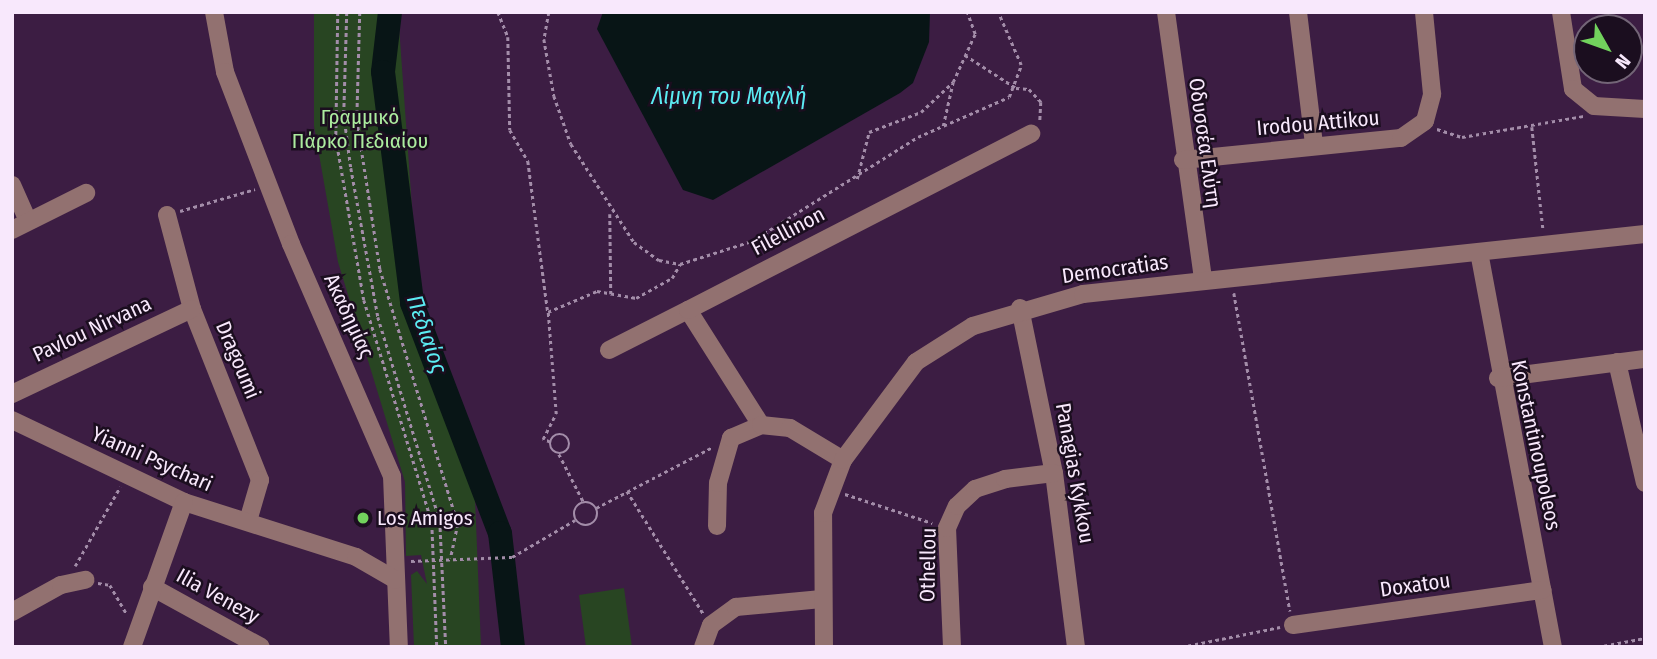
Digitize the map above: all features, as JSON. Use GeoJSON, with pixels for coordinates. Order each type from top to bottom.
{"type":"FeatureCollection","features":[{"type":"Feature","properties":{"kind":"street","name":"Ακαδημίας"},"geometry":{"type":"LineString","coordinates":[[214,12],[225,72],[269,185],[383,446],[392,476],[399,647]]}},
{"type":"Feature","properties":{"kind":"street","name":"Οδυσσέα Ελύτη"},"geometry":{"type":"LineString","coordinates":[[1166,12],[1184,160],[1203,279]]}},
{"type":"Feature","properties":{"kind":"street"},"geometry":{"type":"LineString","coordinates":[[1297,12],[1314,144]]}},
{"type":"Feature","properties":{"kind":"street"},"geometry":{"type":"LineString","coordinates":[[1423,12],[1432,94],[1425,121]]}},
{"type":"Feature","properties":{"kind":"street"},"geometry":{"type":"LineString","coordinates":[[1561,12],[1573,89],[1594,106],[1645,109]]}},
{"type":"Feature","properties":{"kind":"street","name":"Irodou Attikou"},"geometry":{"type":"LineString","coordinates":[[1184,160],[1314,144],[1401,138],[1425,121]]}},
{"type":"Feature","properties":{"kind":"street","name":"Filellinon"},"geometry":{"type":"LineString","coordinates":[[609,350],[1031,134]]}},
{"type":"Feature","properties":{"kind":"street"},"geometry":{"type":"LineString","coordinates":[[12,185],[28,221]]}},
{"type":"Feature","properties":{"kind":"street"},"geometry":{"type":"LineString","coordinates":[[12,230],[86,193]]}},
{"type":"Feature","properties":{"kind":"street","name":"Dragoumi"},"geometry":{"type":"LineString","coordinates":[[167,215],[192,309],[256,463],[260,488],[248,521]]}},
{"type":"Feature","properties":{"kind":"street","name":"Democratias"},"geometry":{"type":"LineString","coordinates":[[824,647],[823,513],[843,460],[916,362],[973,326],[1020,308],[1203,279],[1645,234]]}},
{"type":"Feature","properties":{"kind":"street","name":"Konstantinoupoleos"},"geometry":{"type":"LineString","coordinates":[[1479,253],[1499,378],[1553,647]]}},
{"type":"Feature","properties":{"kind":"street","name":"Panagias Kykkou"},"geometry":{"type":"LineString","coordinates":[[1020,308],[1054,473],[1076,647]]}},
{"type":"Feature","properties":{"kind":"street","name":"Pavlou Nirvana"},"geometry":{"type":"LineString","coordinates":[[12,394],[192,309]]}},
{"type":"Feature","properties":{"kind":"street"},"geometry":{"type":"LineString","coordinates":[[688,310],[761,425]]}},
{"type":"Feature","properties":{"kind":"street"},"geometry":{"type":"LineString","coordinates":[[1499,378],[1645,359]]}},
{"type":"Feature","properties":{"kind":"street"},"geometry":{"type":"LineString","coordinates":[[1617,362],[1645,483]]}},
{"type":"Feature","properties":{"kind":"street"},"geometry":{"type":"LineString","coordinates":[[12,442],[16,422]]}},
{"type":"Feature","properties":{"kind":"street","name":"Yianni Psychari"},"geometry":{"type":"LineString","coordinates":[[16,422],[184,502],[356,557],[397,564]]}},
{"type":"Feature","properties":{"kind":"street"},"geometry":{"type":"LineString","coordinates":[[718,526],[719,482],[731,438],[761,425],[790,428],[843,460]]}},
{"type":"Feature","properties":{"kind":"street","name":"Othellou"},"geometry":{"type":"LineString","coordinates":[[952,647],[947,528],[957,506],[975,489],[1054,473]]}},
{"type":"Feature","properties":{"kind":"street"},"geometry":{"type":"LineString","coordinates":[[134,639],[184,502]]}},
{"type":"Feature","properties":{"kind":"street","name":"Yianni Psychari"},"geometry":{"type":"LineString","coordinates":[[356,557],[397,564]]}},
{"type":"Feature","properties":{"kind":"street"},"geometry":{"type":"LineString","coordinates":[[12,612],[80,580]]}},
{"type":"Feature","properties":{"kind":"street","name":"Ilia Venezy"},"geometry":{"type":"LineString","coordinates":[[152,587],[261,647]]}},
{"type":"Feature","properties":{"kind":"street","name":"Doxatou"},"geometry":{"type":"LineString","coordinates":[[1293,625],[1543,590]]}},
{"type":"Feature","properties":{"kind":"street"},"geometry":{"type":"LineString","coordinates":[[703,647],[711,625],[736,607],[822,599]]}},
{"type":"Feature","properties":{"kind":"path"},"geometry":{"type":"LineString","coordinates":[[338,12],[335,138],[364,300],[432,523],[437,647]]}},
{"type":"Feature","properties":{"kind":"path"},"geometry":{"type":"LineString","coordinates":[[347,12],[344,115],[351,168],[379,317],[440,521],[444,558],[446,647]]}},
{"type":"Feature","properties":{"kind":"path"},"geometry":{"type":"LineString","coordinates":[[360,12],[357,120],[380,269],[458,524],[451,558]]}},
{"type":"Feature","properties":{"kind":"path"},"geometry":{"type":"LineString","coordinates":[[498,12],[508,37],[510,130],[528,161],[548,313],[556,414],[543,439],[550,442],[559,454],[584,502],[596,508]]}},
{"type":"Feature","properties":{"kind":"path"},"geometry":{"type":"LineString","coordinates":[[549,12],[544,38],[559,116],[610,211],[634,242],[659,260],[680,264]]}},
{"type":"Feature","properties":{"kind":"path"},"geometry":{"type":"LineString","coordinates":[[943,127],[953,82],[975,34],[967,12]]}},
{"type":"Feature","properties":{"kind":"path"},"geometry":{"type":"LineString","coordinates":[[548,313],[597,291],[636,299],[651,293],[680,264],[752,241],[943,127],[1001,102],[1016,88],[1019,50],[998,12]]}},
{"type":"Feature","properties":{"kind":"path"},"geometry":{"type":"LineString","coordinates":[[965,55],[1016,88],[1029,89],[1041,102],[1043,117],[1031,134]]}},
{"type":"Feature","properties":{"kind":"path"},"geometry":{"type":"LineString","coordinates":[[857,179],[869,132],[921,112],[953,82]]}},
{"type":"Feature","properties":{"kind":"path"},"geometry":{"type":"LineString","coordinates":[[1425,121],[1462,137],[1569,122],[1594,106]]}},
{"type":"Feature","properties":{"kind":"path"},"geometry":{"type":"LineString","coordinates":[[1532,127],[1545,245]]}},
{"type":"Feature","properties":{"kind":"path"},"geometry":{"type":"LineString","coordinates":[[167,215],[269,185]]}},
{"type":"Feature","properties":{"kind":"path"},"geometry":{"type":"LineString","coordinates":[[610,211],[611,294]]}},
{"type":"Feature","properties":{"kind":"path"},"geometry":{"type":"LineString","coordinates":[[1181,647],[1293,625],[1231,276]]}},
{"type":"Feature","properties":{"kind":"path"},"geometry":{"type":"LineString","coordinates":[[550,442],[555,435],[567,437],[568,450],[559,454]]}},
{"type":"Feature","properties":{"kind":"path"},"geometry":{"type":"LineString","coordinates":[[397,564],[469,556],[512,556],[575,520],[591,525],[596,508],[731,438]]}},
{"type":"Feature","properties":{"kind":"path"},"geometry":{"type":"LineString","coordinates":[[127,475],[75,563],[80,580],[110,585],[134,639]]}},
{"type":"Feature","properties":{"kind":"path"},"geometry":{"type":"LineString","coordinates":[[832,490],[947,528]]}},
{"type":"Feature","properties":{"kind":"path"},"geometry":{"type":"LineString","coordinates":[[627,491],[711,625]]}},
{"type":"Feature","properties":{"kind":"path"},"geometry":{"type":"LineString","coordinates":[[575,520],[576,507],[584,502]]}},
{"type":"Feature","properties":{"kind":"path"},"geometry":{"type":"LineString","coordinates":[[1597,647],[1645,638]]}},
{"type":"Feature","properties":{"kind":"green space","name":"Γραμμικό Πάρκο Πεδιαίου"},"geometry":{"type":"Polygon","coordinates":[[[314,12],[398,12],[421,333],[475,498],[481,647],[414,647],[411,575],[417,571],[427,584],[421,555],[406,556],[405,482],[338,262],[314,126],[314,12]]]}},
{"type":"Feature","properties":{"kind":"green space"},"geometry":{"type":"Polygon","coordinates":[[[624,588],[632,647],[586,647],[579,595],[624,588]]]}},
{"type":"Feature","properties":{"kind":"water","name":"Λίμνη του Μαγλή"},"geometry":{"type":"Polygon","coordinates":[[[603,12],[930,12],[929,42],[913,83],[900,93],[713,200],[683,190],[597,29],[603,12]]]}},
{"type":"Feature","properties":{"kind":"waterway","name":"Πεδιαίος"},"geometry":{"type":"LineString","coordinates":[[390,12],[383,72],[412,303],[500,533],[513,647]]}},
{"type":"Feature","properties":{"kind":"place","name":"Los Amigos"},"geometry":{"type":"Point","coordinates":[363,518]}}]}
